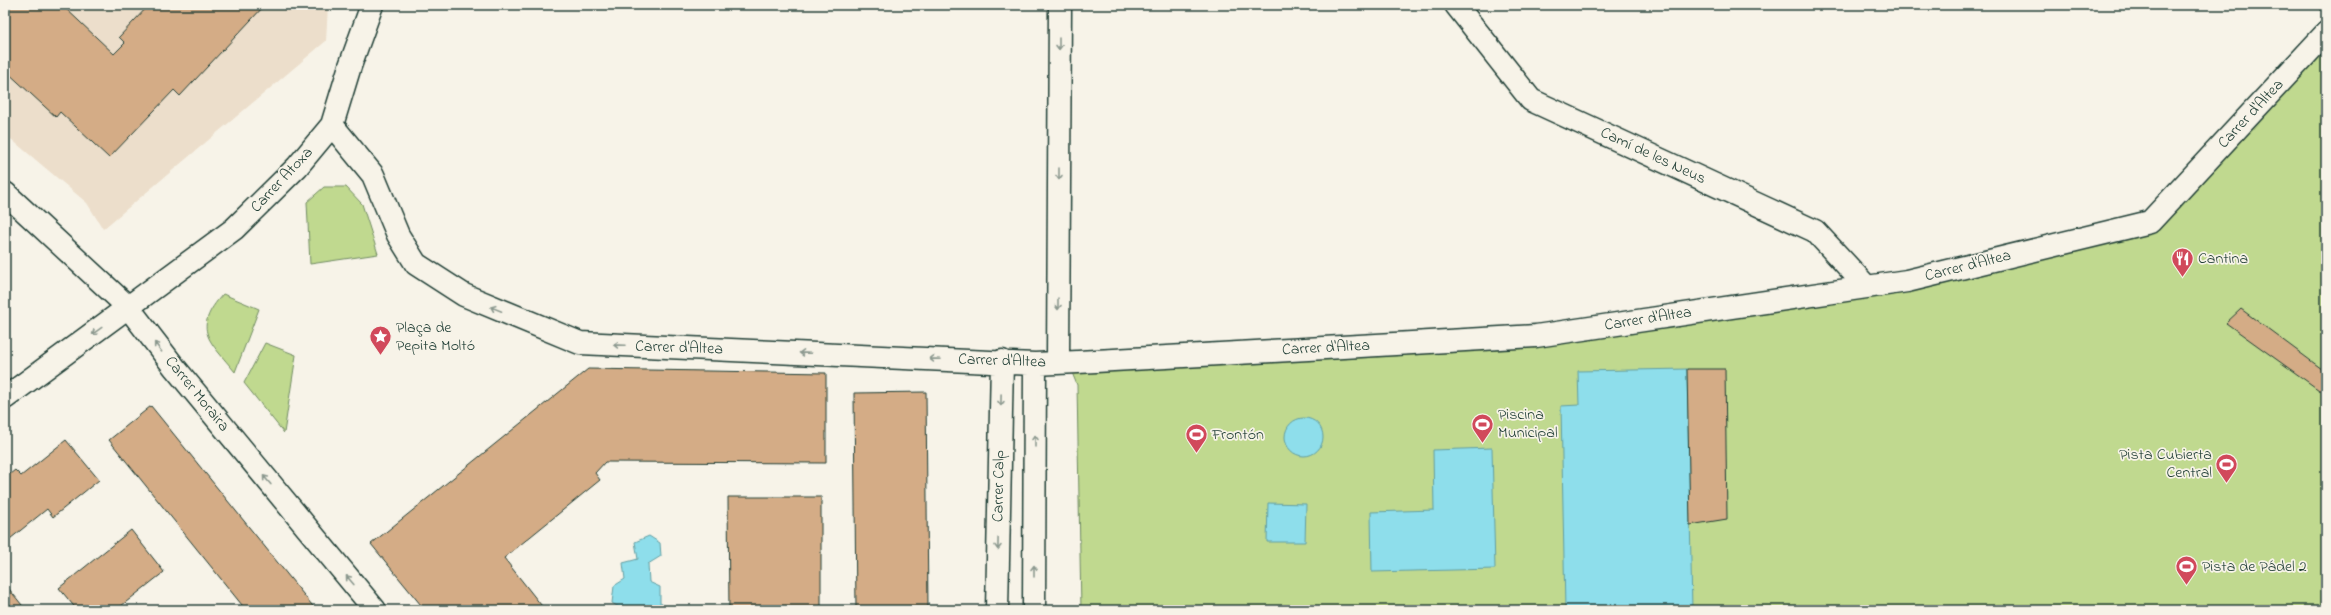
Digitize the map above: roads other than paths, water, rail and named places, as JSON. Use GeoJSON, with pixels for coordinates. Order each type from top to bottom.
{"type":"FeatureCollection","features":[{"type":"Feature","properties":{"kind":"street","name":"Carrer Atoxa"},"geometry":{"type":"LineString","coordinates":[[5,398],[234,229],[297,167],[332,125],[350,66],[372,5]]}},
{"type":"Feature","properties":{"kind":"street"},"geometry":{"type":"LineString","coordinates":[[1058,362],[1060,5]]}},
{"type":"Feature","properties":{"kind":"street","name":"Camí de les Neus"},"geometry":{"type":"LineString","coordinates":[[1456,5],[1531,100],[1815,231],[1866,286]]}},
{"type":"Feature","properties":{"kind":"street","name":"Carrer d'Altea"},"geometry":{"type":"LineString","coordinates":[[332,125],[373,175],[398,235],[416,264],[464,295],[580,343],[1035,364],[1536,336],[1907,281],[2150,222],[2326,33]]}},
{"type":"Feature","properties":{"kind":"street","name":"Carrer Moraira"},"geometry":{"type":"LineString","coordinates":[[5,192],[128,307],[174,368],[375,610]]}},
{"type":"Feature","properties":{"kind":"street","name":"Carrer Calp"},"geometry":{"type":"LineString","coordinates":[[997,610],[1002,362]]}},
{"type":"Feature","properties":{"kind":"street"},"geometry":{"type":"LineString","coordinates":[[1034,610],[1035,364]]}},
{"type":"Feature","properties":{"kind":"water"},"geometry":{"type":"Polygon","coordinates":[[[1687,369],[1692,610],[1565,610],[1561,406],[1579,405],[1578,371],[1687,369]]]}},
{"type":"Feature","properties":{"kind":"water"},"geometry":{"type":"Polygon","coordinates":[[[1300,418],[1308,418],[1318,423],[1322,430],[1322,444],[1318,451],[1308,456],[1300,456],[1290,451],[1288,448],[1285,441],[1285,433],[1290,423],[1293,421],[1300,418]]]}},
{"type":"Feature","properties":{"kind":"water"},"geometry":{"type":"Polygon","coordinates":[[[1492,448],[1495,569],[1372,572],[1371,512],[1434,510],[1433,450],[1492,448]]]}},
{"type":"Feature","properties":{"kind":"water"},"geometry":{"type":"Polygon","coordinates":[[[1268,503],[1306,504],[1305,542],[1267,542],[1268,503]]]}},
{"type":"Feature","properties":{"kind":"water"},"geometry":{"type":"Polygon","coordinates":[[[649,536],[660,543],[661,556],[648,564],[649,582],[660,587],[660,603],[673,610],[624,610],[612,603],[614,586],[625,579],[623,563],[638,559],[635,542],[649,536]]]}},
{"type":"Feature","properties":{"kind":"place","name":"Cantina"},"geometry":{"type":"Point","coordinates":[2182,278]}},
{"type":"Feature","properties":{"kind":"place","name":"Plaça de Pepita Moltó"},"geometry":{"type":"Point","coordinates":[381,356]}},
{"type":"Feature","properties":{"kind":"place","name":"Piscina Municipal"},"geometry":{"type":"Point","coordinates":[1482,444]}},
{"type":"Feature","properties":{"kind":"place","name":"Frontón"},"geometry":{"type":"Point","coordinates":[1196,454]}},
{"type":"Feature","properties":{"kind":"place","name":"Pista Cubierta Central"},"geometry":{"type":"Point","coordinates":[2227,484]}},
{"type":"Feature","properties":{"kind":"place","name":"Pista de Pádel 2"},"geometry":{"type":"Point","coordinates":[2187,586]}}]}
